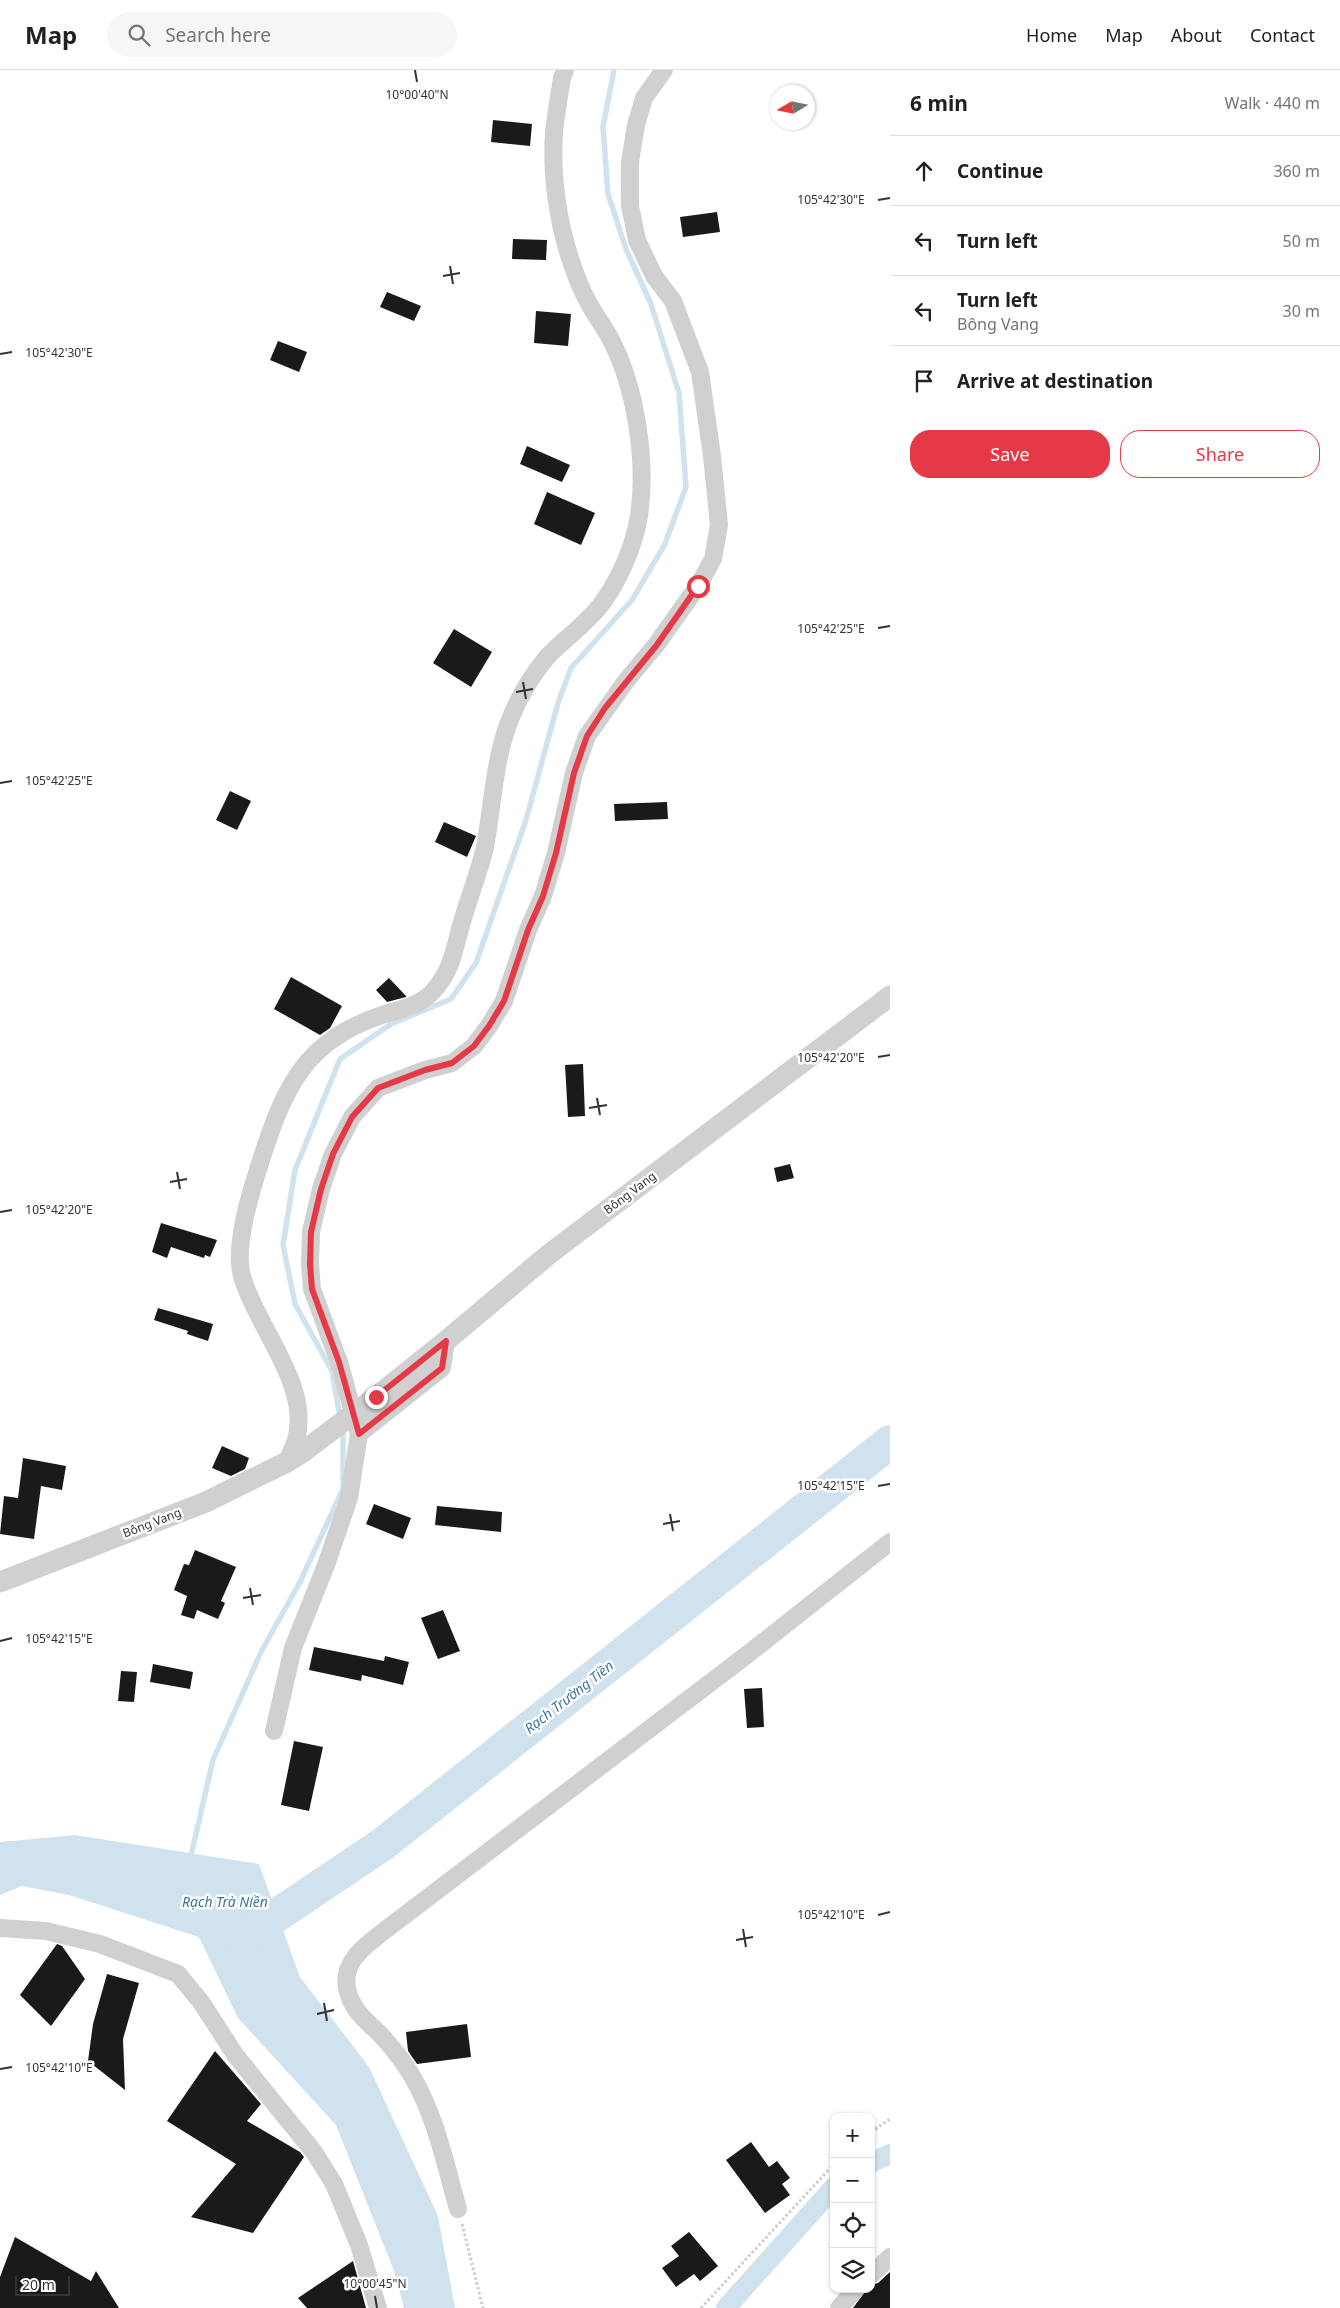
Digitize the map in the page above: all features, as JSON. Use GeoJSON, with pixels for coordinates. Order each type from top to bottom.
{"type":"FeatureCollection","features":[{"type":"Feature","properties":{"kind":"street"},"geometry":{"type":"LineString","coordinates":[[293,1458],[297,1437],[297,1402],[284,1366],[250,1298],[241,1271],[241,1238],[268,1142],[295,1076],[316,1051],[355,1026],[382,1015],[410,1008],[428,996],[442,981],[453,956],[484,848],[498,761],[509,720],[526,685],[548,656],[577,631],[602,603],[624,566],[639,517],[641,461],[636,416],[626,373],[610,338],[588,301],[571,262],[562,228],[555,186],[554,135],[562,78],[565,70]]}},
{"type":"Feature","properties":{"kind":"street"},"geometry":{"type":"LineString","coordinates":[[274,1731],[293,1648],[326,1565],[349,1498],[359,1434],[339,1362],[312,1289],[310,1264],[311,1232],[321,1189],[333,1154],[352,1117],[378,1088],[425,1070],[452,1063],[474,1046],[489,1026],[504,1001],[528,930],[543,896],[556,853],[574,773],[587,736],[626,681],[656,646],[698,586],[713,558],[719,525],[712,456],[700,372],[673,301],[654,276],[637,240],[630,206],[630,162],[636,126],[644,98],[664,70]]}},
{"type":"Feature","properties":{"kind":"street","name":"Bông Vang"},"geometry":{"type":"LineString","coordinates":[[0,1582],[206,1502],[293,1458],[376,1397],[548,1255],[890,996]]}},
{"type":"Feature","properties":{"kind":"street"},"geometry":{"type":"LineString","coordinates":[[359,1434],[442,1368],[446,1341]]}},
{"type":"Feature","properties":{"kind":"street"},"geometry":{"type":"LineString","coordinates":[[458,2208],[434,2123],[424,2100],[411,2075],[395,2052],[355,2008],[346,1987],[348,1966],[360,1950],[384,1931],[755,1649],[890,1542]]}},
{"type":"Feature","properties":{"kind":"street"},"geometry":{"type":"LineString","coordinates":[[0,1928],[46,1931],[100,1944],[142,1958],[178,1974],[201,2002],[236,2056],[314,2152],[334,2184],[358,2245],[378,2308]]}},
{"type":"Feature","properties":{"kind":"street"},"geometry":{"type":"LineString","coordinates":[[875,2271],[890,2257]]}},
{"type":"Feature","properties":{"kind":"street"},"geometry":{"type":"LineString","coordinates":[[839,2308],[852,2293]]}},
{"type":"Feature","properties":{"kind":"path"},"geometry":{"type":"LineString","coordinates":[[875,2129],[890,2119]]}},
{"type":"Feature","properties":{"kind":"path"},"geometry":{"type":"LineString","coordinates":[[700,2308],[830,2168]]}},
{"type":"Feature","properties":{"kind":"path"},"geometry":{"type":"LineString","coordinates":[[458,2208],[483,2308]]}},
{"type":"Feature","properties":{"kind":"water","name":"Rạch Trà Niền"},"geometry":{"type":"Polygon","coordinates":[[[75,1835],[259,1864],[300,1977],[369,2067],[438,2216],[455,2308],[404,2308],[394,2271],[336,2125],[238,2018],[199,1937],[69,1895],[22,1886],[0,1895],[0,1842],[75,1835]]]}},
{"type":"Feature","properties":{"kind":"building"},"geometry":{"type":"Polygon","coordinates":[[[493,120],[532,124],[530,146],[491,142],[493,120]]]}},
{"type":"Feature","properties":{"kind":"building"},"geometry":{"type":"Polygon","coordinates":[[[717,212],[720,232],[683,237],[680,217],[717,212]]]}},
{"type":"Feature","properties":{"kind":"building"},"geometry":{"type":"Polygon","coordinates":[[[513,239],[547,240],[546,260],[512,259],[513,239]]]}},
{"type":"Feature","properties":{"kind":"building"},"geometry":{"type":"Polygon","coordinates":[[[387,292],[421,306],[414,321],[380,307],[387,292]]]}},
{"type":"Feature","properties":{"kind":"building"},"geometry":{"type":"Polygon","coordinates":[[[536,311],[571,314],[568,346],[534,343],[536,311]]]}},
{"type":"Feature","properties":{"kind":"building"},"geometry":{"type":"Polygon","coordinates":[[[278,341],[307,352],[299,372],[270,360],[278,341]]]}},
{"type":"Feature","properties":{"kind":"building"},"geometry":{"type":"Polygon","coordinates":[[[527,446],[570,465],[562,482],[520,464],[527,446]]]}},
{"type":"Feature","properties":{"kind":"building"},"geometry":{"type":"Polygon","coordinates":[[[547,492],[595,513],[581,545],[534,524],[547,492]]]}},
{"type":"Feature","properties":{"kind":"building"},"geometry":{"type":"Polygon","coordinates":[[[454,629],[492,652],[471,687],[433,663],[454,629]]]}},
{"type":"Feature","properties":{"kind":"building"},"geometry":{"type":"Polygon","coordinates":[[[230,791],[251,801],[237,830],[216,820],[230,791]]]}},
{"type":"Feature","properties":{"kind":"building"},"geometry":{"type":"Polygon","coordinates":[[[667,802],[668,819],[615,821],[614,804],[667,802]]]}},
{"type":"Feature","properties":{"kind":"building"},"geometry":{"type":"Polygon","coordinates":[[[444,822],[476,836],[467,857],[435,842],[444,822]]]}},
{"type":"Feature","properties":{"kind":"building"},"geometry":{"type":"Polygon","coordinates":[[[291,977],[342,1006],[330,1028],[320,1035],[274,1009],[291,977]]]}},
{"type":"Feature","properties":{"kind":"building"},"geometry":{"type":"Polygon","coordinates":[[[389,978],[406,997],[387,1002],[376,990],[389,978]]]}},
{"type":"Feature","properties":{"kind":"building"},"geometry":{"type":"Polygon","coordinates":[[[583,1064],[585,1116],[568,1117],[565,1065],[583,1064]]]}},
{"type":"Feature","properties":{"kind":"building"},"geometry":{"type":"Polygon","coordinates":[[[790,1164],[794,1178],[777,1182],[774,1168],[790,1164]]]}},
{"type":"Feature","properties":{"kind":"building"},"geometry":{"type":"Polygon","coordinates":[[[161,1223],[217,1240],[210,1257],[205,1255],[204,1258],[171,1247],[167,1258],[152,1252],[161,1223]]]}},
{"type":"Feature","properties":{"kind":"building"},"geometry":{"type":"Polygon","coordinates":[[[158,1308],[213,1324],[208,1341],[187,1334],[188,1331],[154,1320],[158,1308]]]}},
{"type":"Feature","properties":{"kind":"building"},"geometry":{"type":"Polygon","coordinates":[[[222,1446],[249,1458],[245,1469],[231,1476],[212,1468],[222,1446]]]}},
{"type":"Feature","properties":{"kind":"building"},"geometry":{"type":"Polygon","coordinates":[[[23,1458],[66,1466],[62,1490],[41,1486],[34,1539],[0,1534],[4,1496],[18,1498],[23,1458]]]}},
{"type":"Feature","properties":{"kind":"building"},"geometry":{"type":"Polygon","coordinates":[[[374,1504],[411,1518],[403,1539],[366,1524],[374,1504]]]}},
{"type":"Feature","properties":{"kind":"building"},"geometry":{"type":"Polygon","coordinates":[[[437,1506],[502,1512],[501,1532],[435,1525],[437,1506]]]}},
{"type":"Feature","properties":{"kind":"building"},"geometry":{"type":"Polygon","coordinates":[[[195,1550],[236,1567],[221,1601],[225,1603],[218,1619],[197,1610],[194,1619],[181,1615],[187,1596],[174,1590],[184,1564],[189,1565],[195,1550]]]}},
{"type":"Feature","properties":{"kind":"building"},"geometry":{"type":"Polygon","coordinates":[[[443,1610],[460,1651],[438,1659],[421,1618],[443,1610]]]}},
{"type":"Feature","properties":{"kind":"building"},"geometry":{"type":"Polygon","coordinates":[[[314,1647],[384,1661],[385,1656],[409,1662],[403,1685],[362,1675],[361,1681],[309,1670],[314,1647]]]}},
{"type":"Feature","properties":{"kind":"building"},"geometry":{"type":"Polygon","coordinates":[[[153,1664],[193,1672],[190,1689],[150,1682],[153,1664]]]}},
{"type":"Feature","properties":{"kind":"building"},"geometry":{"type":"Polygon","coordinates":[[[121,1671],[137,1672],[134,1702],[118,1701],[121,1671]]]}},
{"type":"Feature","properties":{"kind":"building"},"geometry":{"type":"Polygon","coordinates":[[[762,1688],[764,1727],[747,1728],[744,1689],[762,1688]]]}},
{"type":"Feature","properties":{"kind":"building"},"geometry":{"type":"Polygon","coordinates":[[[294,1741],[323,1747],[309,1811],[281,1805],[294,1741]]]}},
{"type":"Feature","properties":{"kind":"building"},"geometry":{"type":"Polygon","coordinates":[[[57,1944],[62,1946],[85,1979],[51,2026],[20,1995],[57,1944]]]}},
{"type":"Feature","properties":{"kind":"building"},"geometry":{"type":"Polygon","coordinates":[[[107,1974],[139,1983],[123,2039],[125,2090],[88,2061],[93,2024],[107,1974]]]}},
{"type":"Feature","properties":{"kind":"building"},"geometry":{"type":"Polygon","coordinates":[[[467,2024],[471,2057],[417,2064],[408,2051],[406,2032],[467,2024]]]}},
{"type":"Feature","properties":{"kind":"building"},"geometry":{"type":"Polygon","coordinates":[[[215,2051],[261,2104],[247,2121],[300,2152],[304,2157],[253,2233],[191,2217],[236,2164],[167,2121],[215,2051]]]}},
{"type":"Feature","properties":{"kind":"building"},"geometry":{"type":"Polygon","coordinates":[[[751,2142],[769,2167],[777,2161],[790,2178],[782,2184],[790,2195],[765,2213],[726,2160],[751,2142]]]}},
{"type":"Feature","properties":{"kind":"building"},"geometry":{"type":"Polygon","coordinates":[[[689,2232],[718,2266],[700,2281],[694,2274],[676,2287],[662,2268],[679,2256],[671,2246],[689,2232]]]}},
{"type":"Feature","properties":{"kind":"building"},"geometry":{"type":"Polygon","coordinates":[[[15,2237],[91,2281],[96,2271],[119,2308],[0,2308],[0,2277],[15,2237]]]}},
{"type":"Feature","properties":{"kind":"building"},"geometry":{"type":"Polygon","coordinates":[[[353,2261],[366,2308],[307,2308],[298,2298],[353,2261]]]}},
{"type":"Feature","properties":{"kind":"building"},"geometry":{"type":"Polygon","coordinates":[[[890,2272],[890,2308],[853,2308],[864,2293],[875,2293],[875,2284],[890,2272]]]}},
{"type":"Feature","properties":{"kind":"waterway"},"geometry":{"type":"LineString","coordinates":[[340,1417],[332,1371],[295,1304],[283,1245],[295,1170],[340,1059],[391,1024],[451,999],[476,963],[526,820],[558,703],[571,668],[632,600],[665,544],[686,487],[679,393],[651,304],[626,249],[608,194],[603,127],[614,70]]}},
{"type":"Feature","properties":{"kind":"waterway"},"geometry":{"type":"LineString","coordinates":[[190,1860],[213,1760],[261,1652],[300,1582],[343,1489],[343,1429]]}},
{"type":"Feature","properties":{"kind":"waterway","name":"Rạch Trường Tiền"},"geometry":{"type":"LineString","coordinates":[[240,1940],[383,1844],[890,1442]]}},
{"type":"Feature","properties":{"kind":"waterway"},"geometry":{"type":"LineString","coordinates":[[875,2161],[890,2154]]}},
{"type":"Feature","properties":{"kind":"waterway"},"geometry":{"type":"LineString","coordinates":[[726,2308],[830,2191]]}},
{"type":"Feature","properties":{"kind":"route"},"geometry":{"type":"LineString","coordinates":[[376,1397],[446,1341],[442,1368],[359,1434],[339,1362],[312,1289],[310,1264],[311,1232],[321,1189],[333,1154],[352,1117],[378,1088],[425,1070],[452,1063],[474,1046],[489,1026],[504,1001],[528,930],[543,896],[556,853],[574,773],[587,736],[605,708],[656,646],[698,586]]}}]}
